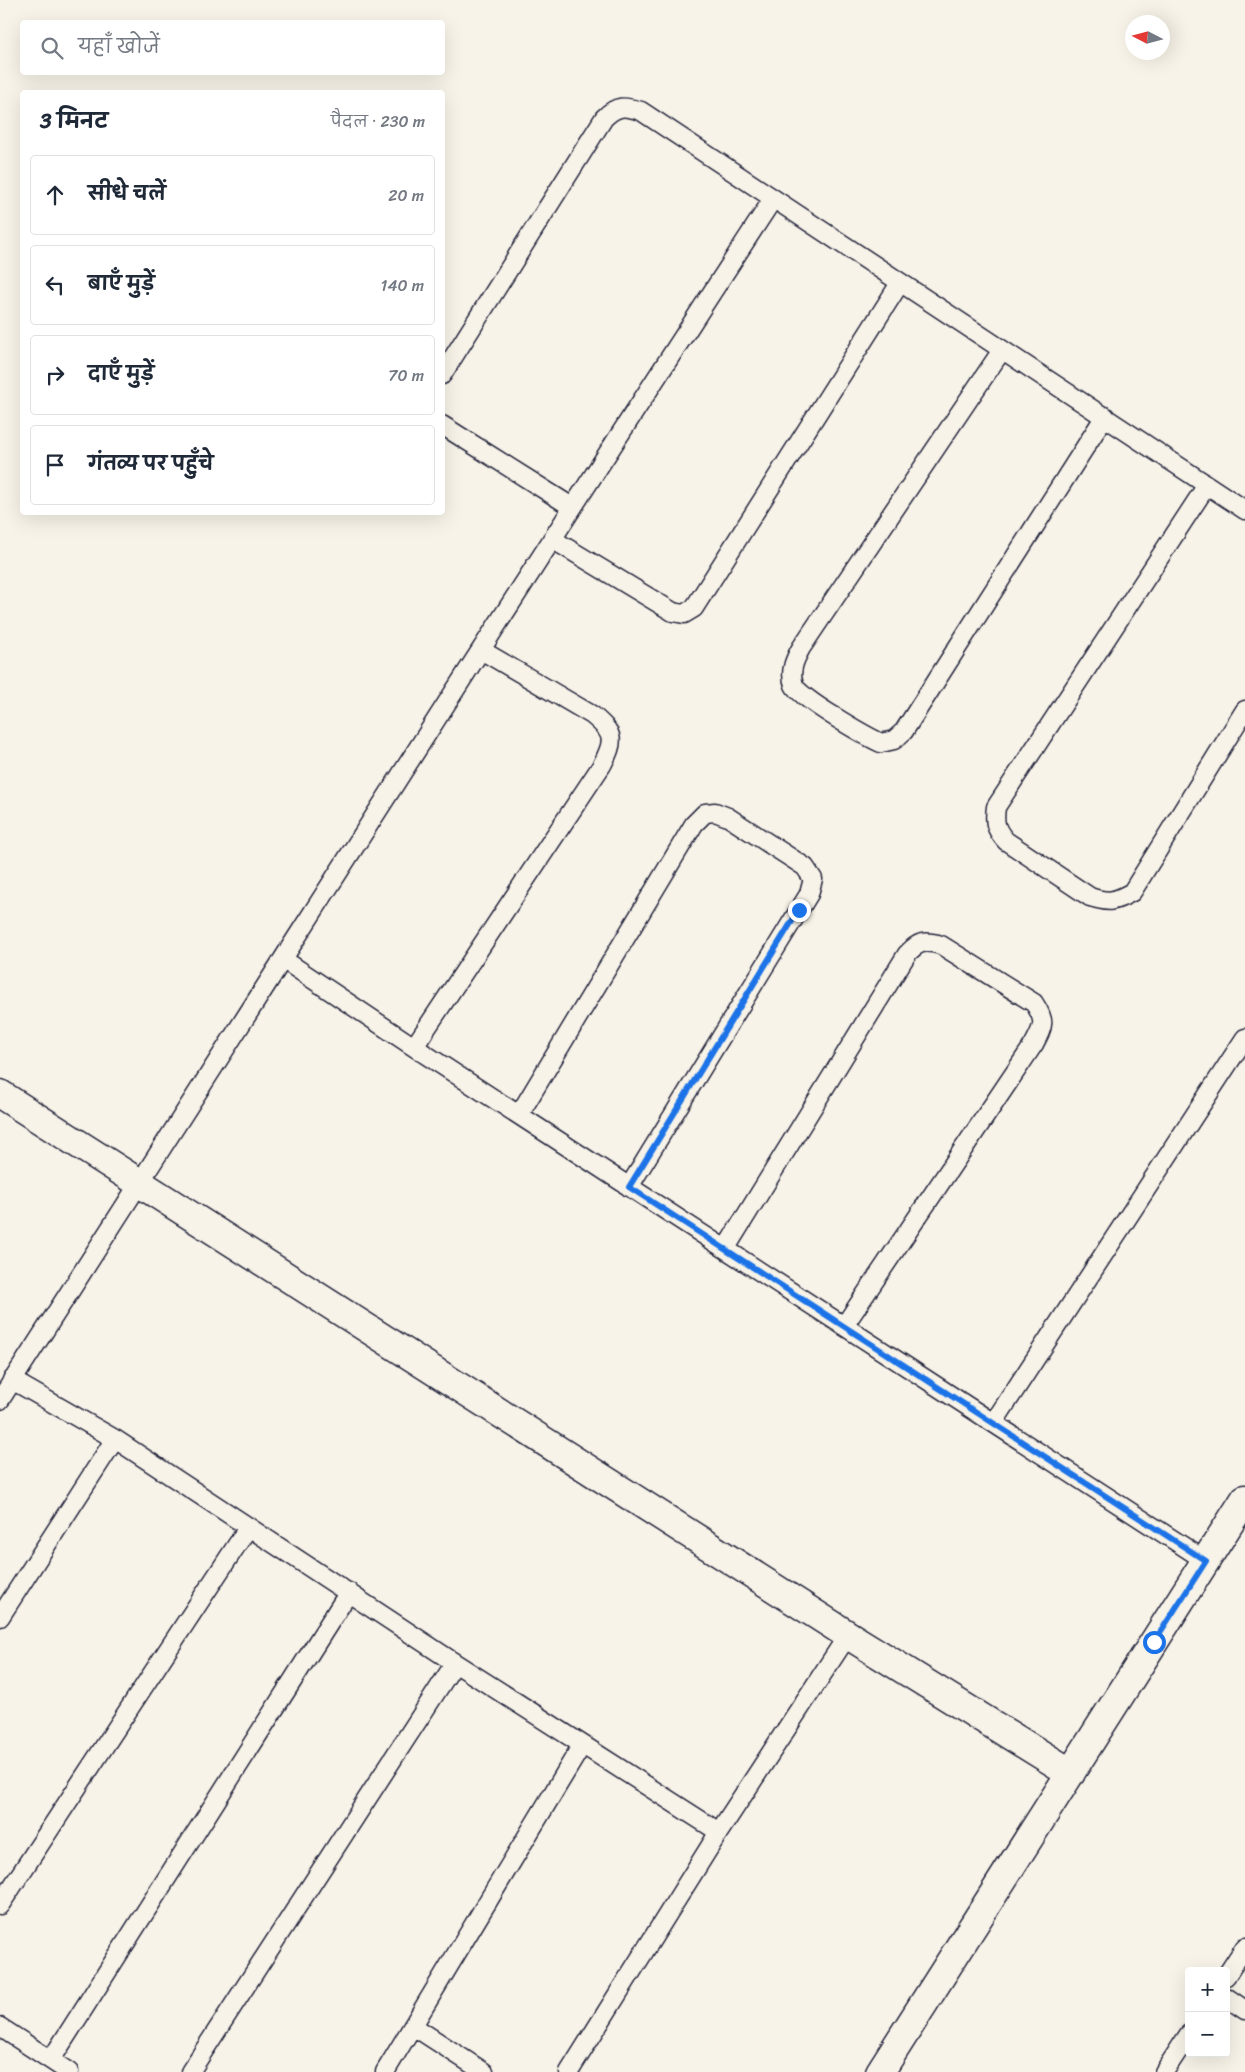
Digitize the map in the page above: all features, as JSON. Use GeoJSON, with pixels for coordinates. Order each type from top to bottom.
{"type":"FeatureCollection","features":[{"type":"Feature","properties":{"kind":"street"},"geometry":{"type":"LineString","coordinates":[[0,1094],[848,1635],[1071,1773]]}},
{"type":"Feature","properties":{"kind":"street"},"geometry":{"type":"LineString","coordinates":[[880,2072],[1245,1499]]}},
{"type":"Feature","properties":{"kind":"lane"},"geometry":{"type":"LineString","coordinates":[[445,370],[604,118],[613,108],[625,106],[641,111],[1245,510]]}},
{"type":"Feature","properties":{"kind":"lane"},"geometry":{"type":"LineString","coordinates":[[0,1400],[284,960],[572,507],[773,199]]}},
{"type":"Feature","properties":{"kind":"lane"},"geometry":{"type":"LineString","coordinates":[[552,539],[673,612],[684,614],[694,608],[900,282]]}},
{"type":"Feature","properties":{"kind":"lane"},"geometry":{"type":"LineString","coordinates":[[1002,350],[801,648],[793,663],[792,677],[794,687],[830,713],[881,743],[894,740],[904,731],[1105,416]]}},
{"type":"Feature","properties":{"kind":"lane"},"geometry":{"type":"LineString","coordinates":[[445,427],[572,507]]}},
{"type":"Feature","properties":{"kind":"lane"},"geometry":{"type":"LineString","coordinates":[[1206,485],[996,807],[994,822],[998,832],[1006,841],[1090,897],[1105,902],[1118,900],[1132,892],[1245,710]]}},
{"type":"Feature","properties":{"kind":"lane"},"geometry":{"type":"LineString","coordinates":[[414,1047],[602,765],[610,748],[612,736],[605,725],[592,715],[481,650]]}},
{"type":"Feature","properties":{"kind":"lane"},"geometry":{"type":"LineString","coordinates":[[519,1115],[694,824],[705,813],[715,812],[728,817],[798,862],[813,879],[809,894],[629,1187]]}},
{"type":"Feature","properties":{"kind":"lane"},"geometry":{"type":"LineString","coordinates":[[726,1248],[907,954],[917,943],[927,941],[940,945],[1034,1003],[1042,1016],[1042,1028],[1034,1044],[844,1326]]}},
{"type":"Feature","properties":{"kind":"lane"},"geometry":{"type":"LineString","coordinates":[[284,960],[414,1047],[1206,1561]]}},
{"type":"Feature","properties":{"kind":"lane"},"geometry":{"type":"LineString","coordinates":[[994,1422],[1245,1038]]}},
{"type":"Feature","properties":{"kind":"lane"},"geometry":{"type":"LineString","coordinates":[[12,1380],[115,1439],[455,1663],[719,1832]]}},
{"type":"Feature","properties":{"kind":"lane"},"geometry":{"type":"LineString","coordinates":[[0,1617],[115,1439]]}},
{"type":"Feature","properties":{"kind":"lane"},"geometry":{"type":"LineString","coordinates":[[0,1905],[248,1528]]}},
{"type":"Feature","properties":{"kind":"lane"},"geometry":{"type":"LineString","coordinates":[[52,2060],[348,1592]]}},
{"type":"Feature","properties":{"kind":"lane"},"geometry":{"type":"LineString","coordinates":[[568,2072],[719,1832],[848,1635]]}},
{"type":"Feature","properties":{"kind":"lane"},"geometry":{"type":"LineString","coordinates":[[190,2072],[455,1663]]}},
{"type":"Feature","properties":{"kind":"lane"},"geometry":{"type":"LineString","coordinates":[[385,2072],[582,1744]]}},
{"type":"Feature","properties":{"kind":"lane"},"geometry":{"type":"LineString","coordinates":[[1230,1970],[1245,1947]]}},
{"type":"Feature","properties":{"kind":"lane"},"geometry":{"type":"LineString","coordinates":[[1230,2000],[1245,2010]]}},
{"type":"Feature","properties":{"kind":"lane"},"geometry":{"type":"LineString","coordinates":[[414,2026],[484,2072]]}},
{"type":"Feature","properties":{"kind":"lane"},"geometry":{"type":"LineString","coordinates":[[0,2027],[69,2072]]}},
{"type":"Feature","properties":{"kind":"lane"},"geometry":{"type":"LineString","coordinates":[[1164,2072],[1185,2040]]}},
{"type":"Feature","properties":{"kind":"route"},"geometry":{"type":"LineString","coordinates":[[799,910],[629,1187],[726,1248],[1206,1561],[1154,1642]]}}]}
